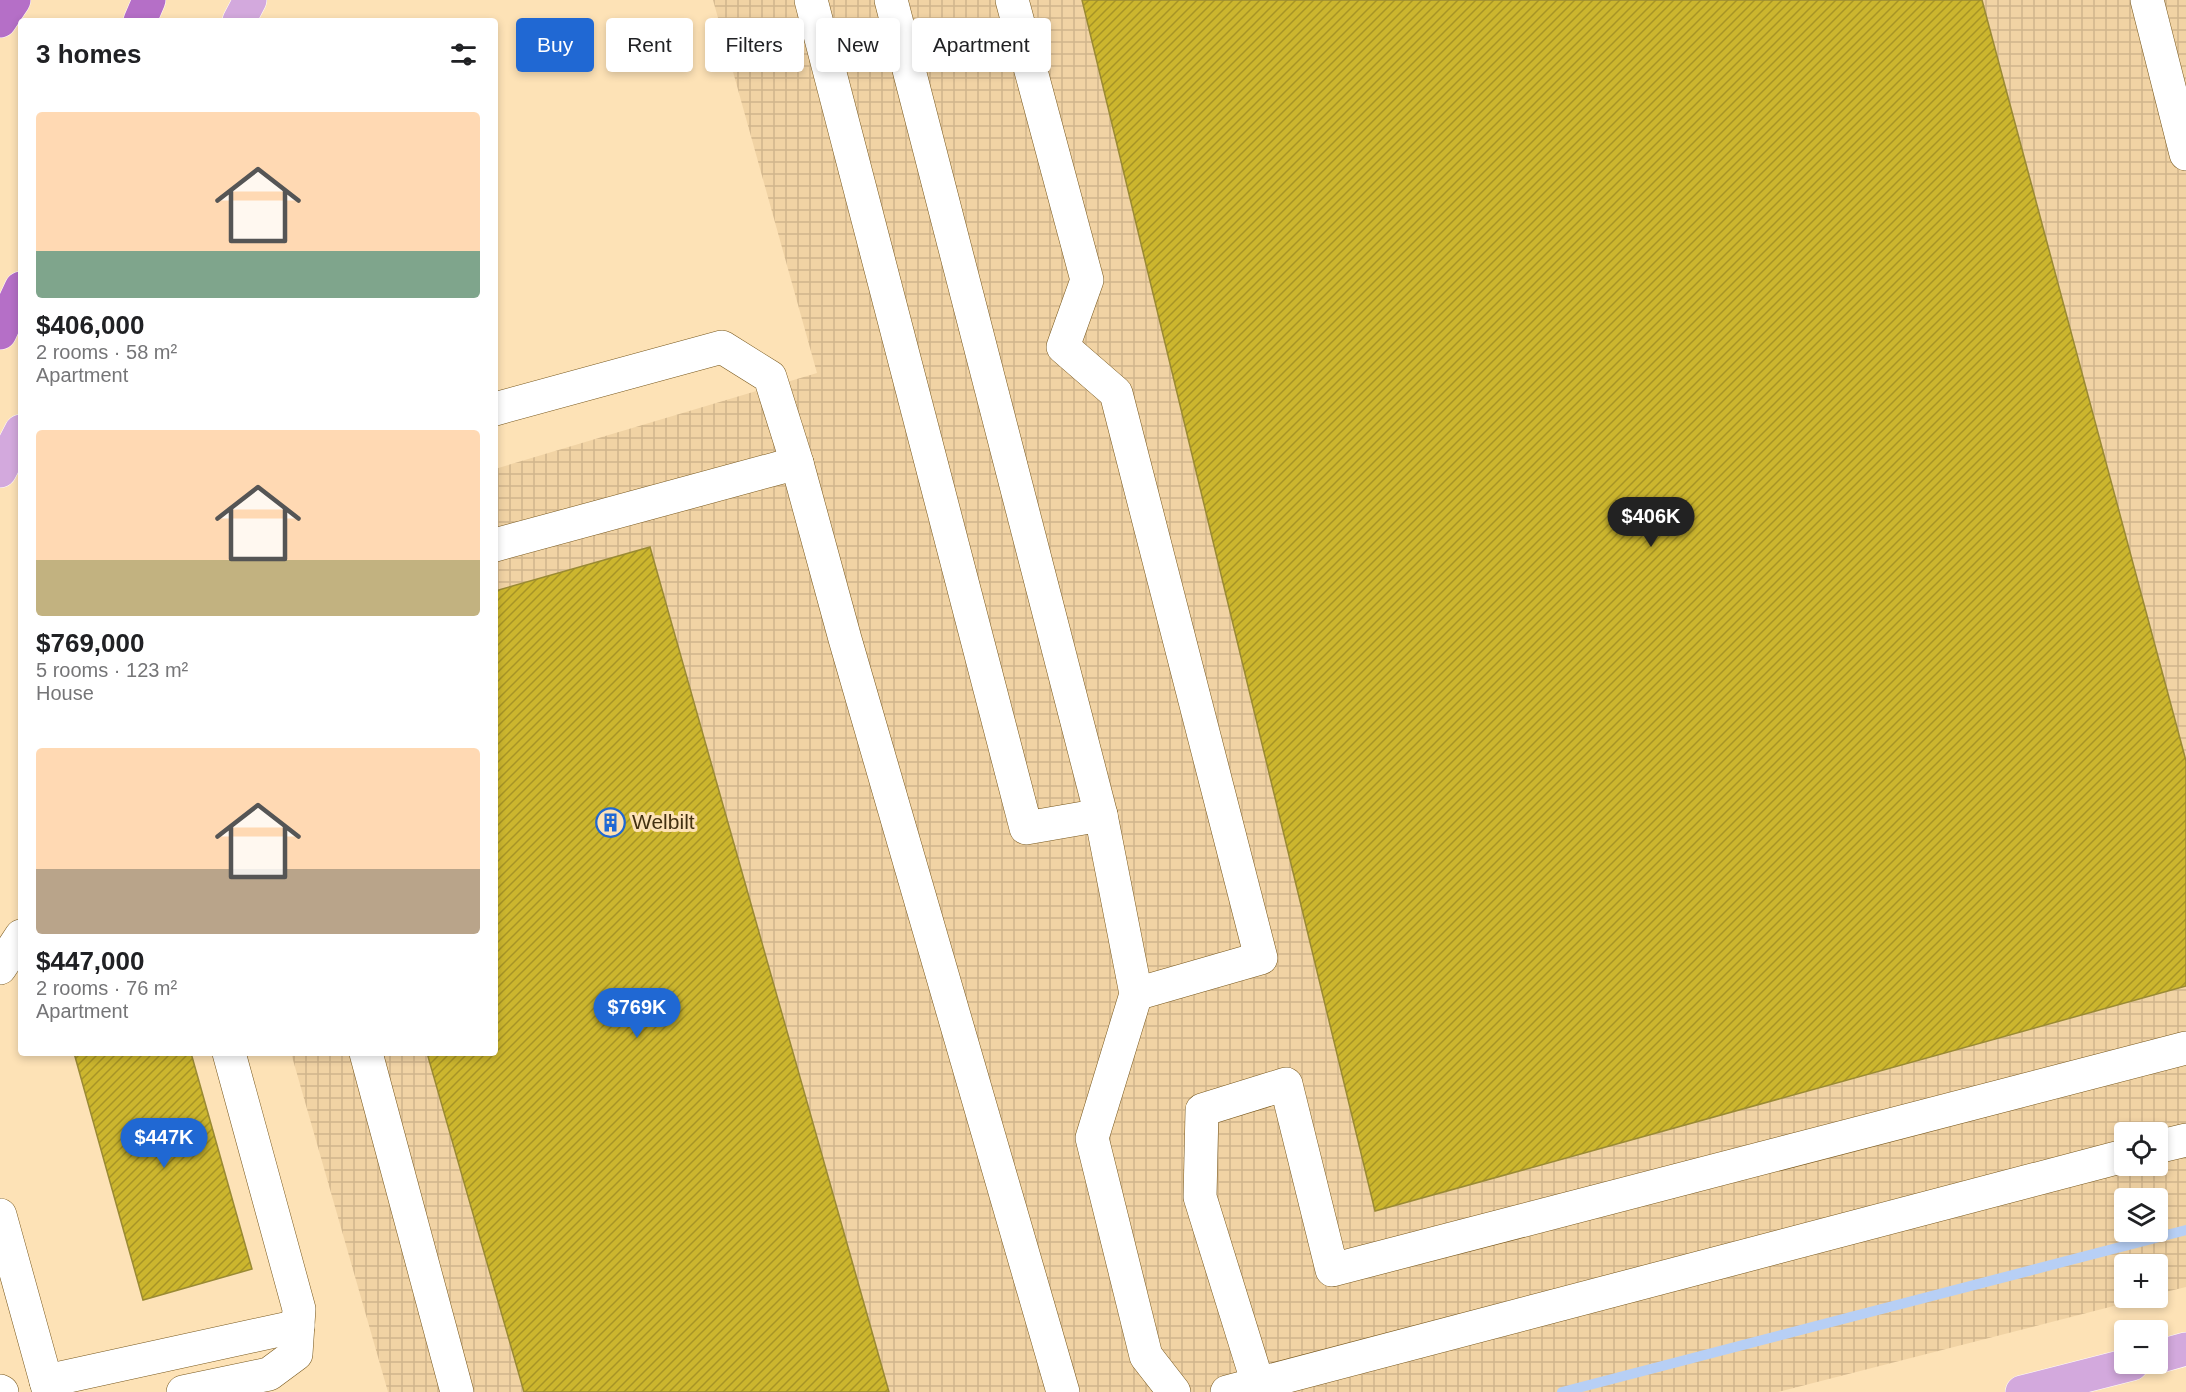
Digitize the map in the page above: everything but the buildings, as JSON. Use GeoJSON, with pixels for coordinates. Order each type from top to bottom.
{"type":"FeatureCollection","features":[{"type":"Feature","properties":{"kind":"highway"},"geometry":{"type":"LineString","coordinates":[[0,21],[14,0]]}},
{"type":"Feature","properties":{"kind":"highway"},"geometry":{"type":"LineString","coordinates":[[141,18],[149,0]]}},
{"type":"Feature","properties":{"kind":"highway"},"geometry":{"type":"LineString","coordinates":[[3,327],[18,294]]}},
{"type":"Feature","properties":{"kind":"main road"},"geometry":{"type":"LineString","coordinates":[[241,18],[250,0]]}},
{"type":"Feature","properties":{"kind":"main road"},"geometry":{"type":"LineString","coordinates":[[0,471],[18,437]]}},
{"type":"Feature","properties":{"kind":"main road"},"geometry":{"type":"LineString","coordinates":[[2168,1354],[2186,1350]]}},
{"type":"Feature","properties":{"kind":"main road"},"geometry":{"type":"LineString","coordinates":[[2022,1392],[2114,1369]]}},
{"type":"Feature","properties":{"kind":"lane"},"geometry":{"type":"LineString","coordinates":[[811,0],[1026,828],[1101,815]]}},
{"type":"Feature","properties":{"kind":"lane"},"geometry":{"type":"LineString","coordinates":[[891,0],[1101,815],[1136,994],[1092,1138],[1146,1356],[1174,1392]]}},
{"type":"Feature","properties":{"kind":"lane"},"geometry":{"type":"LineString","coordinates":[[1012,0],[1087,280],[1063,347],[1116,393],[1261,958],[1136,994]]}},
{"type":"Feature","properties":{"kind":"lane"},"geometry":{"type":"LineString","coordinates":[[2147,0],[2186,154]]}},
{"type":"Feature","properties":{"kind":"lane"},"geometry":{"type":"LineString","coordinates":[[498,408],[722,347],[770,376],[797,463],[845,639],[1063,1392]]}},
{"type":"Feature","properties":{"kind":"lane"},"geometry":{"type":"LineString","coordinates":[[498,543],[797,463]]}},
{"type":"Feature","properties":{"kind":"lane"},"geometry":{"type":"LineString","coordinates":[[0,968],[18,941]]}},
{"type":"Feature","properties":{"kind":"lane"},"geometry":{"type":"LineString","coordinates":[[2114,1159],[1243,1388],[1200,1197],[1202,1110],[1286,1084],[1332,1270],[2186,1048]]}},
{"type":"Feature","properties":{"kind":"lane"},"geometry":{"type":"LineString","coordinates":[[183,1392],[270,1374],[296,1354],[299,1309],[230,1056]]}},
{"type":"Feature","properties":{"kind":"lane"},"geometry":{"type":"LineString","coordinates":[[367,1056],[457,1392]]}},
{"type":"Feature","properties":{"kind":"lane"},"geometry":{"type":"LineString","coordinates":[[2168,1145],[2186,1140]]}},
{"type":"Feature","properties":{"kind":"lane"},"geometry":{"type":"LineString","coordinates":[[0,1215],[10,1285],[48,1386],[298,1326]]}},
{"type":"Feature","properties":{"kind":"shaded area"},"geometry":{"type":"Polygon","coordinates":[[[713,0],[2186,0],[2186,1287],[2168,1291],[2168,1254],[2114,1254],[2114,1306],[1778,1392],[388,1392],[292,1056],[498,1056],[498,468],[817,373],[733,72],[804,72],[804,18],[718,18],[713,0]]]}},
{"type":"Feature","properties":{"kind":"waterway"},"geometry":{"type":"LineString","coordinates":[[1562,1392],[2186,1230]]}},
{"type":"Feature","properties":{"kind":"place","name":"Welbilt"},"geometry":{"type":"Point","coordinates":[611,822]}}]}
